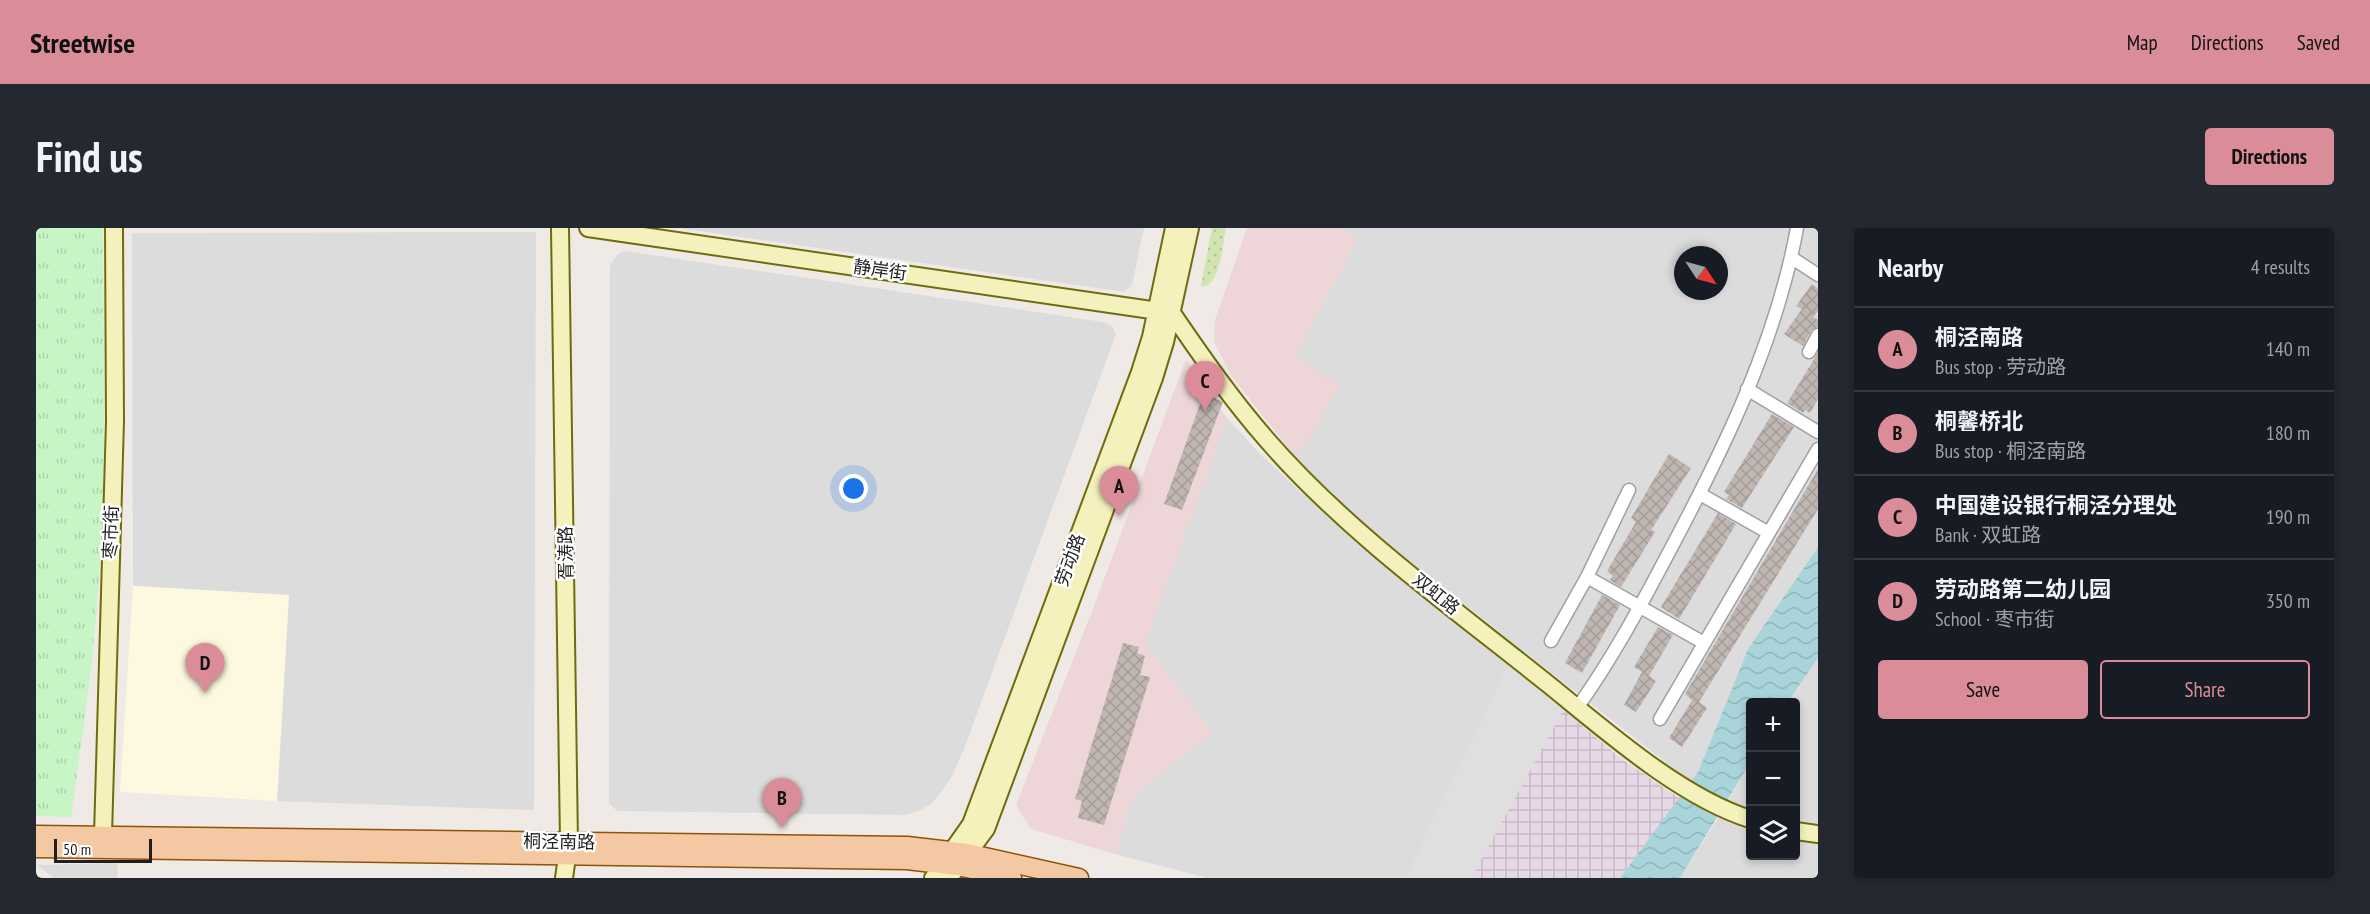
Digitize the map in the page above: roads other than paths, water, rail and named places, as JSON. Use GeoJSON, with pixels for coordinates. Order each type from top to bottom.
{"type":"FeatureCollection","features":[{"type":"Feature","properties":{"kind":"main road","name":"桐泾南路"},"geometry":{"type":"LineString","coordinates":[[40,842],[103,836],[569,850]]}},
{"type":"Feature","properties":{"kind":"main road","name":"桐泾南路"},"geometry":{"type":"LineString","coordinates":[[40,842],[569,850],[907,846],[950,865],[1012,878]]}},
{"type":"Feature","properties":{"kind":"main road","name":"桐泾南路"},"geometry":{"type":"LineString","coordinates":[[950,865],[1079,878]]}},
{"type":"Feature","properties":{"kind":"street","name":"枣市街"},"geometry":{"type":"LineString","coordinates":[[103,836],[114,421],[114,228]]}},
{"type":"Feature","properties":{"kind":"street","name":"胥涛路"},"geometry":{"type":"LineString","coordinates":[[560,228],[569,850],[564,878]]}},
{"type":"Feature","properties":{"kind":"street","name":"静岸街"},"geometry":{"type":"LineString","coordinates":[[588,228],[1165,311]]}},
{"type":"Feature","properties":{"kind":"street","name":"劳动路"},"geometry":{"type":"LineString","coordinates":[[950,865],[986,829],[1154,378],[1165,311],[1174,228]]}},
{"type":"Feature","properties":{"kind":"street","name":"劳动路"},"geometry":{"type":"LineString","coordinates":[[1165,311],[1190,228]]}},
{"type":"Feature","properties":{"kind":"street"},"geometry":{"type":"LineString","coordinates":[[1577,708],[1598,679],[1640,606],[1700,494],[1767,341],[1792,258],[1797,228]]}},
{"type":"Feature","properties":{"kind":"street"},"geometry":{"type":"LineString","coordinates":[[1792,258],[1818,275]]}},
{"type":"Feature","properties":{"kind":"street","name":"双虹路"},"geometry":{"type":"LineString","coordinates":[[1165,311],[1268,441],[1309,484],[1389,556],[1577,708],[1683,786],[1727,811],[1746,818]]}},
{"type":"Feature","properties":{"kind":"street"},"geometry":{"type":"LineString","coordinates":[[1809,352],[1818,335]]}},
{"type":"Feature","properties":{"kind":"street"},"geometry":{"type":"LineString","coordinates":[[1747,388],[1818,432]]}},
{"type":"Feature","properties":{"kind":"street"},"geometry":{"type":"LineString","coordinates":[[1660,719],[1818,449]]}},
{"type":"Feature","properties":{"kind":"street"},"geometry":{"type":"LineString","coordinates":[[1551,641],[1587,577],[1629,490]]}},
{"type":"Feature","properties":{"kind":"street"},"geometry":{"type":"LineString","coordinates":[[1700,494],[1769,533]]}},
{"type":"Feature","properties":{"kind":"street"},"geometry":{"type":"LineString","coordinates":[[1587,577],[1704,643]]}},
{"type":"Feature","properties":{"kind":"street"},"geometry":{"type":"LineString","coordinates":[[1800,832],[1818,834]]}},
{"type":"Feature","properties":{"kind":"water"},"geometry":{"type":"Polygon","coordinates":[[[1818,547],[1818,658],[1791,698],[1746,698],[1746,770],[1680,878],[1620,878],[1698,772],[1748,649],[1818,547]]]}},
{"type":"Feature","properties":{"kind":"place","name":"中国建设银行桐泾分理处"},"geometry":{"type":"Point","coordinates":[1205,411]}},
{"type":"Feature","properties":{"kind":"place","name":"桐泾南路"},"geometry":{"type":"Point","coordinates":[1119,516]}},
{"type":"Feature","properties":{"kind":"place","name":"劳动路第二幼儿园"},"geometry":{"type":"Point","coordinates":[205,693]}},
{"type":"Feature","properties":{"kind":"place","name":"桐馨桥北"},"geometry":{"type":"Point","coordinates":[782,828]}}]}
